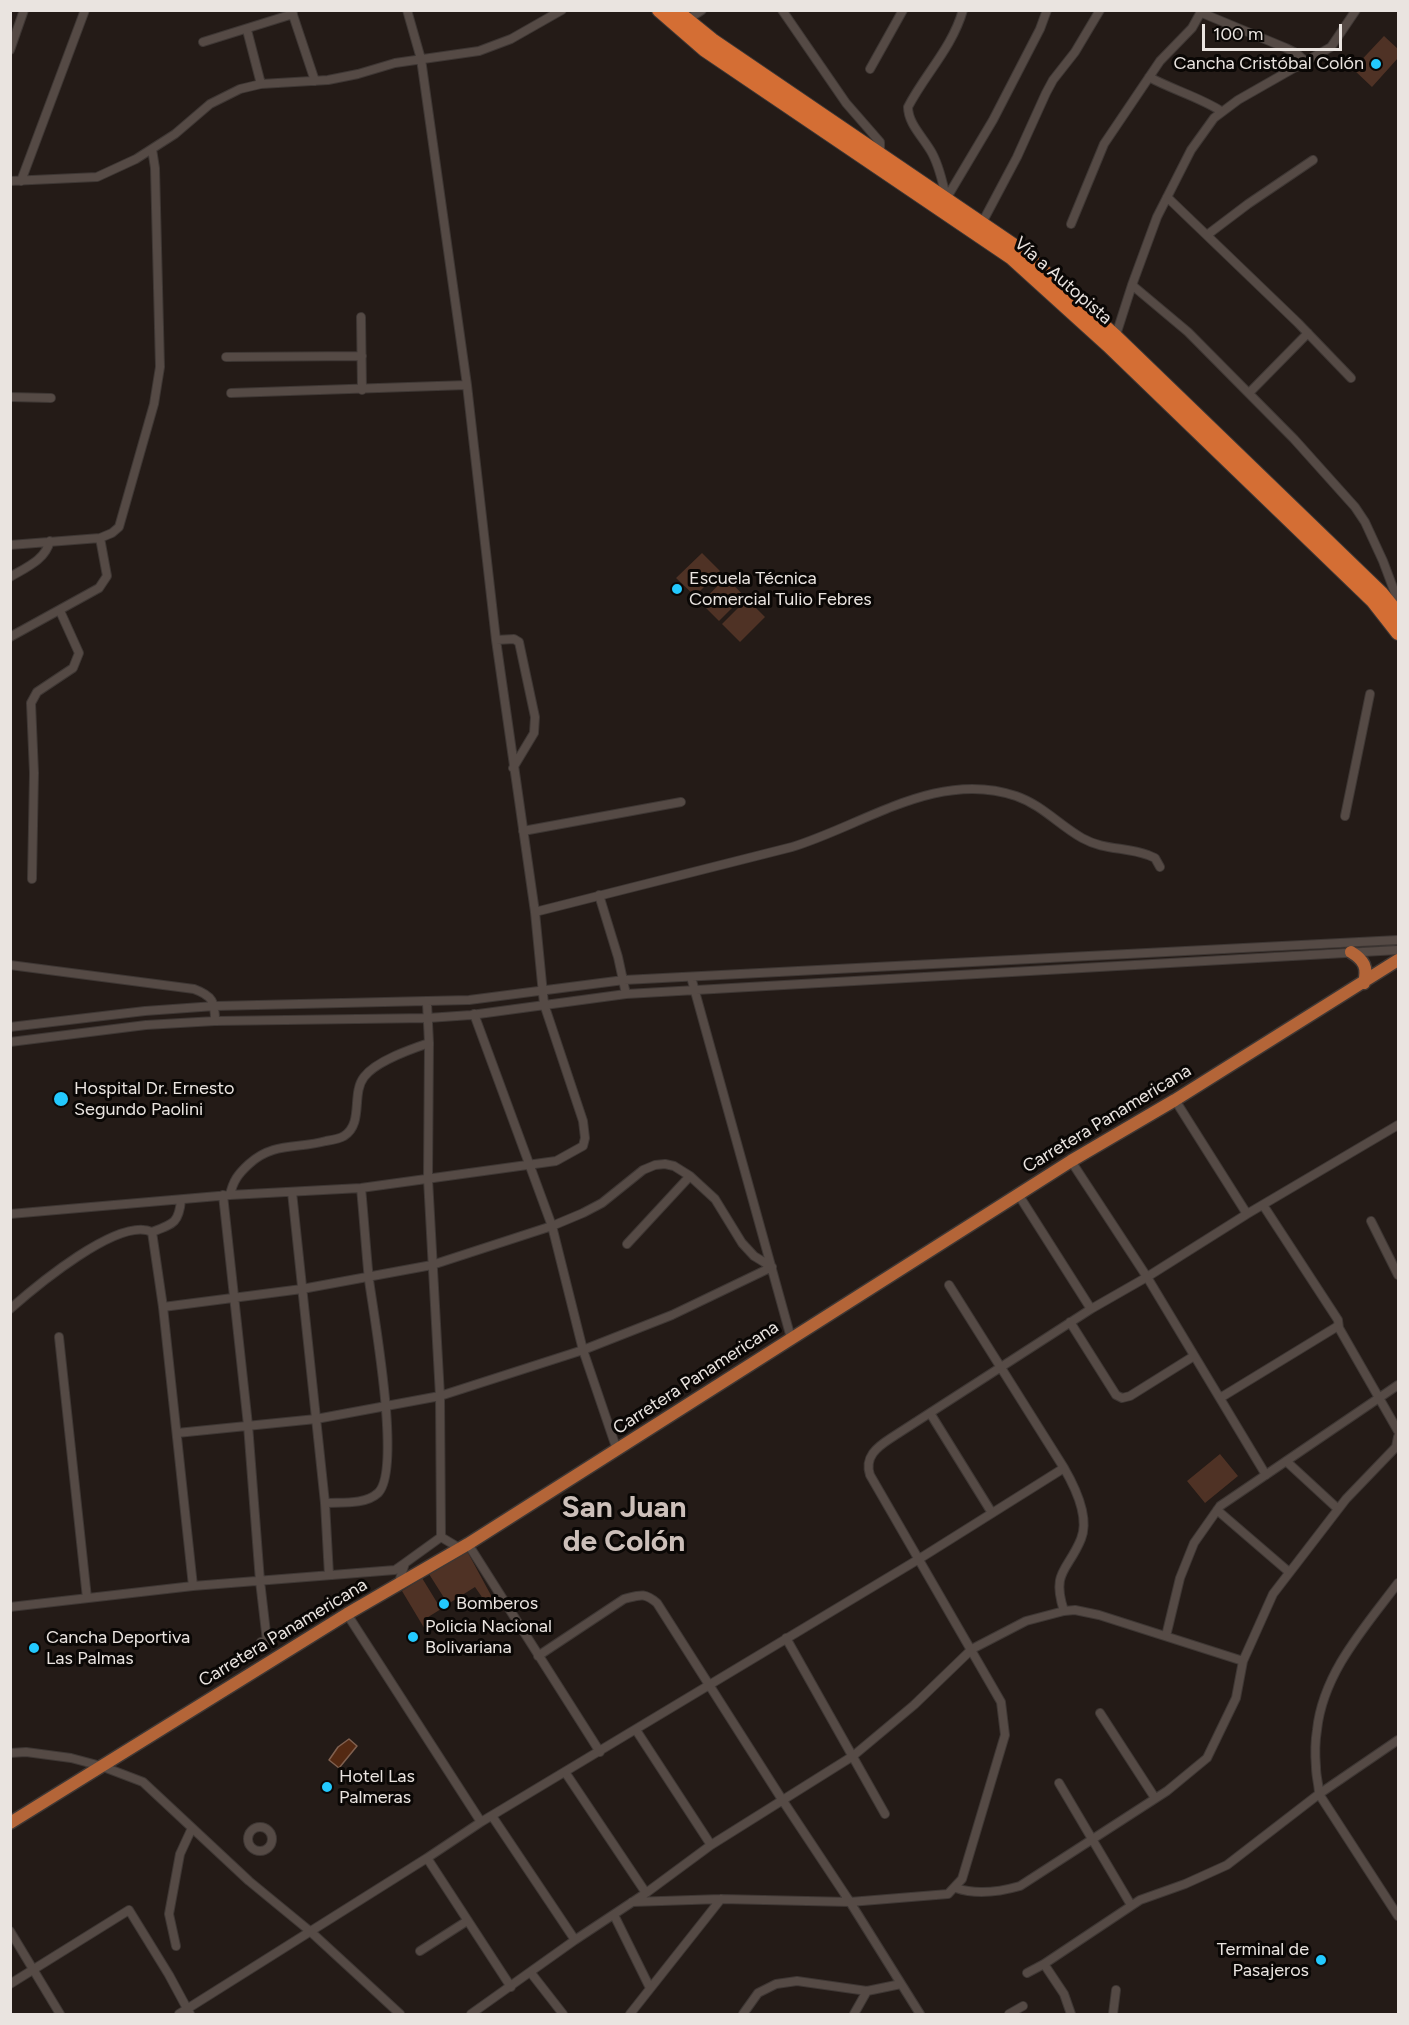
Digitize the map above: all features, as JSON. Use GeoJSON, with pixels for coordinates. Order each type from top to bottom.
{"type":"FeatureCollection","features":[{"type":"Feature","properties":{"kind":"highway","name":"Vía a Autopista"},"geometry":{"type":"LineString","coordinates":[[659,10],[705,50],[1012,258],[1112,341],[1398,610]]}},
{"type":"Feature","properties":{"kind":"highway","name":"Vía a Autopista"},"geometry":{"type":"LineString","coordinates":[[675,10],[712,40],[1019,249],[1372,601],[1398,633]]}},
{"type":"Feature","properties":{"kind":"main road"},"geometry":{"type":"LineString","coordinates":[[1351,952],[1364,962],[1366,968],[1364,982]]}},
{"type":"Feature","properties":{"kind":"main road","name":"Carretera Panamericana"},"geometry":{"type":"LineString","coordinates":[[10,1823],[399,1582],[463,1547],[1018,1194],[1175,1100],[1398,960]]}},
{"type":"Feature","properties":{"kind":"street"},"geometry":{"type":"LineString","coordinates":[[10,50],[24,10]]}},
{"type":"Feature","properties":{"kind":"street"},"geometry":{"type":"LineString","coordinates":[[21,181],[86,10]]}},
{"type":"Feature","properties":{"kind":"street"},"geometry":{"type":"LineString","coordinates":[[10,1214],[226,1195],[361,1188],[531,1166],[556,1161],[583,1146],[585,1138],[583,1121],[544,1004],[534,912],[496,639],[467,385],[421,59],[407,10]]}},
{"type":"Feature","properties":{"kind":"street"},"geometry":{"type":"LineString","coordinates":[[10,181],[97,177],[136,159],[175,134],[210,104],[240,89],[261,84],[315,81],[358,74],[394,63],[479,51],[511,39],[562,10]]}},
{"type":"Feature","properties":{"kind":"street"},"geometry":{"type":"LineString","coordinates":[[687,20],[702,10]]}},
{"type":"Feature","properties":{"kind":"street"},"geometry":{"type":"LineString","coordinates":[[782,10],[846,103],[879,142],[882,150],[880,154]]}},
{"type":"Feature","properties":{"kind":"street"},"geometry":{"type":"LineString","coordinates":[[870,69],[903,10]]}},
{"type":"Feature","properties":{"kind":"street"},"geometry":{"type":"LineString","coordinates":[[946,199],[932,153],[908,114],[908,107],[946,51],[963,10]]}},
{"type":"Feature","properties":{"kind":"street"},"geometry":{"type":"LineString","coordinates":[[946,199],[993,120],[1047,10]]}},
{"type":"Feature","properties":{"kind":"street"},"geometry":{"type":"LineString","coordinates":[[982,223],[998,195],[1053,80],[1075,52],[1100,10]]}},
{"type":"Feature","properties":{"kind":"street"},"geometry":{"type":"LineString","coordinates":[[1112,341],[1157,217],[1191,150],[1214,118],[1221,111],[1331,47],[1356,10]]}},
{"type":"Feature","properties":{"kind":"street"},"geometry":{"type":"LineString","coordinates":[[203,42],[247,30],[292,12],[315,81]]}},
{"type":"Feature","properties":{"kind":"street"},"geometry":{"type":"LineString","coordinates":[[1071,224],[1104,144],[1160,61],[1192,28],[1202,12],[1286,48],[1306,62]]}},
{"type":"Feature","properties":{"kind":"street"},"geometry":{"type":"LineString","coordinates":[[247,30],[261,84]]}},
{"type":"Feature","properties":{"kind":"street"},"geometry":{"type":"LineString","coordinates":[[1149,77],[1169,88],[1211,104],[1221,111]]}},
{"type":"Feature","properties":{"kind":"street"},"geometry":{"type":"LineString","coordinates":[[10,544],[100,538],[119,527],[154,404],[160,367],[155,168],[152,149]]}},
{"type":"Feature","properties":{"kind":"street"},"geometry":{"type":"LineString","coordinates":[[1207,236],[1248,204],[1313,160]]}},
{"type":"Feature","properties":{"kind":"street"},"geometry":{"type":"LineString","coordinates":[[1167,197],[1308,333],[1351,378]]}},
{"type":"Feature","properties":{"kind":"street"},"geometry":{"type":"LineString","coordinates":[[1132,285],[1188,332],[1249,393],[1355,507],[1365,522],[1378,551],[1398,610]]}},
{"type":"Feature","properties":{"kind":"street"},"geometry":{"type":"LineString","coordinates":[[362,317],[362,390]]}},
{"type":"Feature","properties":{"kind":"street"},"geometry":{"type":"LineString","coordinates":[[1249,393],[1308,333]]}},
{"type":"Feature","properties":{"kind":"street"},"geometry":{"type":"LineString","coordinates":[[226,357],[362,356]]}},
{"type":"Feature","properties":{"kind":"street"},"geometry":{"type":"LineString","coordinates":[[231,393],[467,385]]}},
{"type":"Feature","properties":{"kind":"street"},"geometry":{"type":"LineString","coordinates":[[10,397],[51,398]]}},
{"type":"Feature","properties":{"kind":"street"},"geometry":{"type":"LineString","coordinates":[[10,637],[95,592],[105,581],[100,538]]}},
{"type":"Feature","properties":{"kind":"street"},"geometry":{"type":"LineString","coordinates":[[10,577],[37,562],[48,549],[50,540]]}},
{"type":"Feature","properties":{"kind":"street"},"geometry":{"type":"LineString","coordinates":[[32,879],[34,773],[31,703],[37,692],[72,668],[79,653],[60,611]]}},
{"type":"Feature","properties":{"kind":"street"},"geometry":{"type":"LineString","coordinates":[[496,639],[514,639],[519,642],[535,717],[534,733],[513,768]]}},
{"type":"Feature","properties":{"kind":"street"},"geometry":{"type":"LineString","coordinates":[[1345,816],[1370,694]]}},
{"type":"Feature","properties":{"kind":"street"},"geometry":{"type":"LineString","coordinates":[[534,912],[802,844],[877,812],[962,788],[988,790],[1016,796],[1049,814],[1081,838],[1100,846],[1148,855],[1155,858],[1160,867]]}},
{"type":"Feature","properties":{"kind":"street"},"geometry":{"type":"LineString","coordinates":[[523,831],[681,802]]}},
{"type":"Feature","properties":{"kind":"street"},"geometry":{"type":"LineString","coordinates":[[599,896],[626,994]]}},
{"type":"Feature","properties":{"kind":"street"},"geometry":{"type":"LineString","coordinates":[[10,1027],[145,1011],[215,1006],[427,1003],[469,1000],[624,980],[1398,940]]}},
{"type":"Feature","properties":{"kind":"street"},"geometry":{"type":"LineString","coordinates":[[10,1042],[146,1025],[215,1021],[428,1018],[626,994],[693,992],[1398,950]]}},
{"type":"Feature","properties":{"kind":"street"},"geometry":{"type":"LineString","coordinates":[[10,965],[194,989],[212,998],[215,1006],[215,1021]]}},
{"type":"Feature","properties":{"kind":"street"},"geometry":{"type":"LineString","coordinates":[[691,977],[693,992],[792,1338]]}},
{"type":"Feature","properties":{"kind":"street"},"geometry":{"type":"LineString","coordinates":[[427,1003],[428,1179],[440,1396],[441,1537]]}},
{"type":"Feature","properties":{"kind":"street"},"geometry":{"type":"LineString","coordinates":[[474,1014],[552,1226],[583,1350],[616,1450]]}},
{"type":"Feature","properties":{"kind":"street"},"geometry":{"type":"LineString","coordinates":[[261,1642],[267,1641],[226,1195],[237,1174],[266,1152],[281,1147],[313,1145],[345,1135],[353,1124],[358,1089],[366,1075],[371,1070],[408,1051],[429,1043]]}},
{"type":"Feature","properties":{"kind":"street"},"geometry":{"type":"LineString","coordinates":[[1175,1100],[1247,1215]]}},
{"type":"Feature","properties":{"kind":"street"},"geometry":{"type":"LineString","coordinates":[[632,1902],[721,1899],[850,1902],[948,1894],[956,1888],[962,1879],[1005,1735],[1001,1702],[870,1475],[867,1466],[874,1452],[880,1445],[1070,1322],[1398,1125]]}},
{"type":"Feature","properties":{"kind":"street"},"geometry":{"type":"LineString","coordinates":[[1071,1161],[1147,1277],[1266,1475]]}},
{"type":"Feature","properties":{"kind":"street"},"geometry":{"type":"LineString","coordinates":[[163,1307],[302,1289],[432,1265],[552,1226],[602,1203],[643,1170],[665,1164],[674,1166],[690,1176],[715,1199],[742,1243],[754,1256],[772,1268]]}},
{"type":"Feature","properties":{"kind":"street"},"geometry":{"type":"LineString","coordinates":[[627,1244],[690,1176]]}},
{"type":"Feature","properties":{"kind":"street"},"geometry":{"type":"LineString","coordinates":[[324,1503],[363,1501],[377,1494],[384,1483],[387,1455],[386,1407],[369,1278],[361,1188]]}},
{"type":"Feature","properties":{"kind":"street"},"geometry":{"type":"LineString","coordinates":[[292,1192],[316,1419],[329,1575]]}},
{"type":"Feature","properties":{"kind":"street"},"geometry":{"type":"LineString","coordinates":[[1018,1194],[1091,1309]]}},
{"type":"Feature","properties":{"kind":"street"},"geometry":{"type":"LineString","coordinates":[[152,1232],[170,1225],[180,1215],[181,1200]]}},
{"type":"Feature","properties":{"kind":"street"},"geometry":{"type":"LineString","coordinates":[[1263,1205],[1338,1320],[1338,1326],[1398,1431]]}},
{"type":"Feature","properties":{"kind":"street"},"geometry":{"type":"LineString","coordinates":[[1371,1221],[1398,1275]]}},
{"type":"Feature","properties":{"kind":"street"},"geometry":{"type":"LineString","coordinates":[[10,1309],[50,1275],[94,1247],[130,1232],[147,1229],[152,1232]]}},
{"type":"Feature","properties":{"kind":"street"},"geometry":{"type":"LineString","coordinates":[[152,1232],[163,1307],[193,1586]]}},
{"type":"Feature","properties":{"kind":"street"},"geometry":{"type":"LineString","coordinates":[[177,1433],[316,1419],[440,1396],[583,1350],[672,1315],[772,1268]]}},
{"type":"Feature","properties":{"kind":"street"},"geometry":{"type":"LineString","coordinates":[[949,1285],[1078,1494],[1083,1517],[1082,1537],[1059,1577],[1059,1596],[1064,1611]]}},
{"type":"Feature","properties":{"kind":"street"},"geometry":{"type":"LineString","coordinates":[[1070,1322],[1116,1395],[1122,1398],[1130,1396],[1194,1356]]}},
{"type":"Feature","properties":{"kind":"street"},"geometry":{"type":"LineString","coordinates":[[1220,1398],[1338,1326]]}},
{"type":"Feature","properties":{"kind":"street"},"geometry":{"type":"LineString","coordinates":[[59,1337],[87,1598]]}},
{"type":"Feature","properties":{"kind":"street"},"geometry":{"type":"LineString","coordinates":[[1166,1636],[1184,1569],[1194,1543],[1220,1506],[1398,1385]]}},
{"type":"Feature","properties":{"kind":"street"},"geometry":{"type":"LineString","coordinates":[[930,1413],[992,1513]]}},
{"type":"Feature","properties":{"kind":"street"},"geometry":{"type":"LineString","coordinates":[[956,1888],[965,1891],[1001,1891],[1020,1886],[1155,1798],[1207,1758],[1236,1698],[1243,1661],[1273,1594],[1338,1509],[1396,1447],[1398,1437]]}},
{"type":"Feature","properties":{"kind":"street"},"geometry":{"type":"LineString","coordinates":[[1286,1461],[1338,1509]]}},
{"type":"Feature","properties":{"kind":"street"},"geometry":{"type":"LineString","coordinates":[[10,1984],[129,1910],[169,1975],[185,2013],[481,1822],[919,1559],[1064,1468]]}},
{"type":"Feature","properties":{"kind":"street"},"geometry":{"type":"LineString","coordinates":[[1217,1510],[1289,1572]]}},
{"type":"Feature","properties":{"kind":"street"},"geometry":{"type":"LineString","coordinates":[[441,1537],[456,1546],[463,1547],[600,1752]]}},
{"type":"Feature","properties":{"kind":"street"},"geometry":{"type":"LineString","coordinates":[[10,1607],[193,1586],[395,1570],[441,1537]]}},
{"type":"Feature","properties":{"kind":"street"},"geometry":{"type":"LineString","coordinates":[[399,1582],[405,1563]]}},
{"type":"Feature","properties":{"kind":"street"},"geometry":{"type":"LineString","coordinates":[[1398,1583],[1334,1674],[1324,1696],[1316,1732],[1319,1794],[1398,1916]]}},
{"type":"Feature","properties":{"kind":"street"},"geometry":{"type":"LineString","coordinates":[[538,1656],[624,1599],[640,1594],[649,1596],[657,1604],[920,2014]]}},
{"type":"Feature","properties":{"kind":"street"},"geometry":{"type":"LineString","coordinates":[[471,2014],[646,1893],[711,1845],[783,1802],[853,1756],[914,1705],[972,1649],[1026,1621],[1075,1610],[1099,1615],[1243,1661]]}},
{"type":"Feature","properties":{"kind":"street"},"geometry":{"type":"LineString","coordinates":[[347,1614],[481,1822]]}},
{"type":"Feature","properties":{"kind":"street"},"geometry":{"type":"LineString","coordinates":[[786,1638],[885,1814]]}},
{"type":"Feature","properties":{"kind":"street"},"geometry":{"type":"LineString","coordinates":[[1100,1713],[1155,1798]]}},
{"type":"Feature","properties":{"kind":"street"},"geometry":{"type":"LineString","coordinates":[[636,1730],[711,1845]]}},
{"type":"Feature","properties":{"kind":"street"},"geometry":{"type":"LineString","coordinates":[[1027,1973],[1140,1900],[1185,1884],[1227,1865],[1319,1794],[1398,1740]]}},
{"type":"Feature","properties":{"kind":"street"},"geometry":{"type":"LineString","coordinates":[[10,1753],[26,1752],[71,1758],[101,1766],[142,1782],[249,1881],[311,1932],[400,2014]]}},
{"type":"Feature","properties":{"kind":"street"},"geometry":{"type":"LineString","coordinates":[[565,1772],[646,1893]]}},
{"type":"Feature","properties":{"kind":"street"},"geometry":{"type":"LineString","coordinates":[[1059,1784],[1131,1905]]}},
{"type":"Feature","properties":{"kind":"street"},"geometry":{"type":"LineString","coordinates":[[492,1816],[575,1940]]}},
{"type":"Feature","properties":{"kind":"street"},"geometry":{"type":"LineString","coordinates":[[176,1946],[169,1914],[180,1854],[192,1828]]}},
{"type":"Feature","properties":{"kind":"street"},"geometry":{"type":"LineString","coordinates":[[427,1858],[511,1987]]}},
{"type":"Feature","properties":{"kind":"street"},"geometry":{"type":"LineString","coordinates":[[630,2014],[721,1899]]}},
{"type":"Feature","properties":{"kind":"street"},"geometry":{"type":"LineString","coordinates":[[614,1915],[650,1988]]}},
{"type":"Feature","properties":{"kind":"street"},"geometry":{"type":"LineString","coordinates":[[420,1951],[467,1921]]}},
{"type":"Feature","properties":{"kind":"street"},"geometry":{"type":"LineString","coordinates":[[10,1931],[60,2014]]}},
{"type":"Feature","properties":{"kind":"street"},"geometry":{"type":"LineString","coordinates":[[1044,1964],[1064,1994],[1071,2014]]}},
{"type":"Feature","properties":{"kind":"street"},"geometry":{"type":"LineString","coordinates":[[531,1972],[563,2014]]}},
{"type":"Feature","properties":{"kind":"street"},"geometry":{"type":"LineString","coordinates":[[743,2014],[758,1993],[776,1984],[797,1981],[867,1991],[901,1984]]}},
{"type":"Feature","properties":{"kind":"street"},"geometry":{"type":"LineString","coordinates":[[1113,2014],[1116,1990]]}},
{"type":"Feature","properties":{"kind":"street"},"geometry":{"type":"LineString","coordinates":[[854,2014],[867,1991]]}},
{"type":"Feature","properties":{"kind":"street"},"geometry":{"type":"LineString","coordinates":[[1009,2014],[1023,2006]]}},
{"type":"Feature","properties":{"kind":"shaded area","name":"Cancha Cristóbal Colón"},"geometry":{"type":"Polygon","coordinates":[[[1384,36],[1398,49],[1398,58],[1372,87],[1353,69],[1384,36]]]}},
{"type":"Feature","properties":{"kind":"shaded area"},"geometry":{"type":"Polygon","coordinates":[[[702,553],[720,571],[695,596],[676,578],[702,553]]]}},
{"type":"Feature","properties":{"kind":"shaded area"},"geometry":{"type":"Polygon","coordinates":[[[726,577],[744,596],[719,621],[701,603],[726,577]]]}},
{"type":"Feature","properties":{"kind":"shaded area"},"geometry":{"type":"Polygon","coordinates":[[[747,599],[765,617],[740,642],[722,624],[747,599]]]}},
{"type":"Feature","properties":{"kind":"shaded area"},"geometry":{"type":"Polygon","coordinates":[[[1220,1454],[1238,1476],[1205,1503],[1187,1481],[1220,1454]]]}},
{"type":"Feature","properties":{"kind":"shaded area"},"geometry":{"type":"Polygon","coordinates":[[[467,1551],[493,1599],[486,1603],[475,1587],[448,1604],[429,1574],[467,1551]]]}},
{"type":"Feature","properties":{"kind":"shaded area"},"geometry":{"type":"Polygon","coordinates":[[[422,1578],[441,1609],[425,1619],[430,1628],[426,1631],[402,1591],[422,1578]]]}},
{"type":"Feature","properties":{"kind":"shaded area"},"geometry":{"type":"Polygon","coordinates":[[[349,1739],[357,1746],[339,1768],[329,1760],[338,1747],[349,1739]]]}},
{"type":"Feature","properties":{"kind":"place","name":"Cancha Cristóbal Colón"},"geometry":{"type":"Point","coordinates":[1376,64]}},
{"type":"Feature","properties":{"kind":"place","name":"Escuela Técnica Comercial Tulio Febres"},"geometry":{"type":"Point","coordinates":[677,589]}},
{"type":"Feature","properties":{"kind":"place","name":"Hospital Dr. Ernesto Segundo Paolini"},"geometry":{"type":"Point","coordinates":[61,1099]}},
{"type":"Feature","properties":{"kind":"place","name":"Bomberos"},"geometry":{"type":"Point","coordinates":[444,1604]}},
{"type":"Feature","properties":{"kind":"place","name":"Policia Nacional Bolivariana"},"geometry":{"type":"Point","coordinates":[413,1637]}},
{"type":"Feature","properties":{"kind":"place","name":"Cancha Deportiva Las Palmas"},"geometry":{"type":"Point","coordinates":[34,1648]}},
{"type":"Feature","properties":{"kind":"place","name":"Hotel Las Palmeras"},"geometry":{"type":"Point","coordinates":[327,1787]}},
{"type":"Feature","properties":{"kind":"place","name":"Terminal de Pasajeros"},"geometry":{"type":"Point","coordinates":[1321,1960]}},
{"type":"Feature","properties":{"kind":"district","name":"San Juan de Colón"},"geometry":{"type":"Point","coordinates":[624,1526]}}]}
